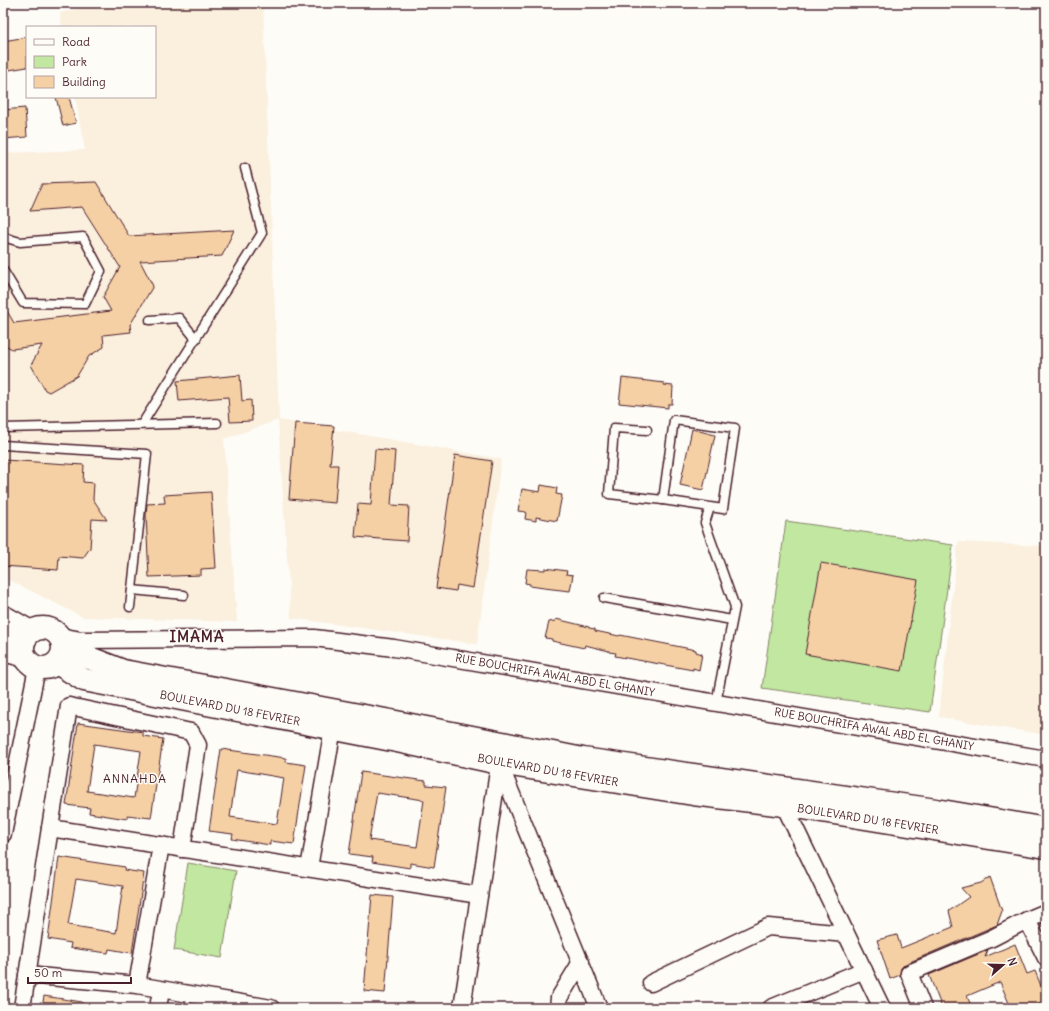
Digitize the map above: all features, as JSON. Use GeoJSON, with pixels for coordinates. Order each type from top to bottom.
{"type":"FeatureCollection","features":[{"type":"Feature","properties":{"kind":"main road"},"geometry":{"type":"LineString","coordinates":[[3,632],[38,648]]}},
{"type":"Feature","properties":{"kind":"main road","name":"BOULEVARD DU 18 FEVRIER"},"geometry":{"type":"LineString","coordinates":[[38,648],[84,680],[333,728],[501,753],[693,794],[784,805],[1046,847]]}},
{"type":"Feature","properties":{"kind":"main road","name":"BOULEVARD DU 18 FEVRIER"},"geometry":{"type":"LineString","coordinates":[[38,648],[123,671],[388,720],[501,753],[583,759],[928,809],[1046,829]]}},
{"type":"Feature","properties":{"kind":"street","name":"RUE BOUCHRIFA AWAL ABD EL GHANIY"},"geometry":{"type":"LineString","coordinates":[[3,613],[38,648],[81,640],[314,638],[394,648],[1046,759]]}},
{"type":"Feature","properties":{"kind":"street"},"geometry":{"type":"LineString","coordinates":[[3,831],[38,648]]}},
{"type":"Feature","properties":{"kind":"street"},"geometry":{"type":"LineString","coordinates":[[22,1008],[69,706],[191,732],[198,745],[182,849]]}},
{"type":"Feature","properties":{"kind":"street"},"geometry":{"type":"LineString","coordinates":[[309,868],[333,728]]}},
{"type":"Feature","properties":{"kind":"street"},"geometry":{"type":"LineString","coordinates":[[462,1008],[501,753]]}},
{"type":"Feature","properties":{"kind":"street"},"geometry":{"type":"LineString","coordinates":[[501,753],[599,1008]]}},
{"type":"Feature","properties":{"kind":"street"},"geometry":{"type":"LineString","coordinates":[[784,805],[882,1008]]}},
{"type":"Feature","properties":{"kind":"street"},"geometry":{"type":"LineString","coordinates":[[50,828],[479,895]]}},
{"type":"Feature","properties":{"kind":"street"},"geometry":{"type":"LineString","coordinates":[[137,985],[161,845]]}},
{"type":"Feature","properties":{"kind":"street"},"geometry":{"type":"LineString","coordinates":[[923,1008],[909,973],[992,938],[1046,912]]}},
{"type":"Feature","properties":{"kind":"street"},"geometry":{"type":"LineString","coordinates":[[1027,920],[1046,958]]}},
{"type":"Feature","properties":{"kind":"street"},"geometry":{"type":"LineString","coordinates":[[651,983],[768,927],[846,934]]}},
{"type":"Feature","properties":{"kind":"street"},"geometry":{"type":"LineString","coordinates":[[558,1008],[559,998],[581,962]]}},
{"type":"Feature","properties":{"kind":"street"},"geometry":{"type":"LineString","coordinates":[[771,1008],[864,970]]}},
{"type":"Feature","properties":{"kind":"street"},"geometry":{"type":"LineString","coordinates":[[27,975],[137,985],[271,1008]]}},
{"type":"Feature","properties":{"kind":"street"},"geometry":{"type":"LineString","coordinates":[[158,1008],[160,990]]}},
{"type":"Feature","properties":{"kind":"lane"},"geometry":{"type":"LineString","coordinates":[[142,424],[262,233],[245,168]]}},
{"type":"Feature","properties":{"kind":"lane"},"geometry":{"type":"LineString","coordinates":[[3,238],[20,242],[83,237],[101,271],[85,304],[23,303],[3,270]]}},
{"type":"Feature","properties":{"kind":"lane"},"geometry":{"type":"LineString","coordinates":[[150,320],[179,318],[196,339]]}},
{"type":"Feature","properties":{"kind":"lane"},"geometry":{"type":"LineString","coordinates":[[647,430],[614,428],[609,494],[723,509],[735,428],[674,420],[663,500]]}},
{"type":"Feature","properties":{"kind":"lane"},"geometry":{"type":"LineString","coordinates":[[3,428],[217,423]]}},
{"type":"Feature","properties":{"kind":"lane"},"geometry":{"type":"LineString","coordinates":[[3,445],[147,454],[130,607]]}},
{"type":"Feature","properties":{"kind":"lane"},"geometry":{"type":"LineString","coordinates":[[710,507],[706,523],[735,607],[716,703]]}},
{"type":"Feature","properties":{"kind":"lane"},"geometry":{"type":"LineString","coordinates":[[132,590],[184,595]]}},
{"type":"Feature","properties":{"kind":"lane"},"geometry":{"type":"LineString","coordinates":[[604,598],[732,620]]}},
{"type":"Feature","properties":{"kind":"shaded area"},"geometry":{"type":"Polygon","coordinates":[[[101,3],[263,3],[279,420],[501,459],[477,644],[291,618],[278,420],[224,439],[237,622],[83,617],[3,577],[3,153],[85,150],[75,98],[156,98],[156,26],[62,26],[60,13],[101,3]]]}},
{"type":"Feature","properties":{"kind":"shaded area"},"geometry":{"type":"Polygon","coordinates":[[[958,542],[1046,546],[1046,735],[939,717],[958,542]]]}},
{"type":"Feature","properties":{"kind":"green space"},"geometry":{"type":"Polygon","coordinates":[[[786,521],[953,545],[930,712],[762,688],[786,521]]]}},
{"type":"Feature","properties":{"kind":"green space"},"geometry":{"type":"Polygon","coordinates":[[[188,863],[236,871],[222,958],[174,950],[188,863]]]}},
{"type":"Feature","properties":{"kind":"building"},"geometry":{"type":"Polygon","coordinates":[[[26,37],[26,67],[3,71],[3,41],[26,37]]]}},
{"type":"Feature","properties":{"kind":"building"},"geometry":{"type":"Polygon","coordinates":[[[56,98],[69,98],[76,123],[63,126],[56,98]]]}},
{"type":"Feature","properties":{"kind":"building"},"geometry":{"type":"Polygon","coordinates":[[[25,108],[27,137],[3,139],[3,110],[25,108]]]}},
{"type":"Feature","properties":{"kind":"building"},"geometry":{"type":"Polygon","coordinates":[[[96,182],[129,236],[234,230],[222,256],[140,261],[153,286],[130,325],[131,332],[103,335],[104,347],[89,356],[77,376],[49,392],[45,390],[31,365],[42,345],[12,349],[3,344],[3,304],[14,323],[111,311],[103,297],[120,267],[82,207],[30,211],[42,184],[96,182]]]}},
{"type":"Feature","properties":{"kind":"building"},"geometry":{"type":"Polygon","coordinates":[[[240,375],[242,401],[251,400],[252,421],[230,422],[228,397],[179,401],[177,381],[240,375]]]}},
{"type":"Feature","properties":{"kind":"building"},"geometry":{"type":"Polygon","coordinates":[[[622,378],[665,383],[664,385],[673,386],[672,404],[668,404],[668,408],[619,403],[622,378]]]}},
{"type":"Feature","properties":{"kind":"building"},"geometry":{"type":"Polygon","coordinates":[[[295,423],[334,426],[330,465],[338,465],[335,503],[289,499],[295,423]]]}},
{"type":"Feature","properties":{"kind":"building"},"geometry":{"type":"Polygon","coordinates":[[[692,429],[715,435],[703,490],[680,485],[692,429]]]}},
{"type":"Feature","properties":{"kind":"building"},"geometry":{"type":"Polygon","coordinates":[[[375,449],[395,451],[391,505],[409,506],[407,541],[355,537],[358,504],[371,505],[375,449]]]}},
{"type":"Feature","properties":{"kind":"building"},"geometry":{"type":"Polygon","coordinates":[[[455,455],[492,461],[473,588],[457,585],[456,591],[436,588],[455,455]]]}},
{"type":"Feature","properties":{"kind":"building"},"geometry":{"type":"Polygon","coordinates":[[[3,460],[84,465],[83,482],[94,483],[93,499],[107,520],[92,519],[90,548],[83,558],[59,556],[58,570],[3,566],[3,460]]]}},
{"type":"Feature","properties":{"kind":"building"},"geometry":{"type":"Polygon","coordinates":[[[541,485],[557,488],[556,494],[562,495],[557,521],[536,517],[536,521],[525,519],[526,512],[518,511],[522,489],[540,492],[541,485]]]}},
{"type":"Feature","properties":{"kind":"building"},"geometry":{"type":"Polygon","coordinates":[[[211,492],[216,568],[201,569],[201,575],[149,577],[146,515],[147,504],[165,503],[164,495],[211,492]]]}},
{"type":"Feature","properties":{"kind":"building"},"geometry":{"type":"Polygon","coordinates":[[[821,563],[918,580],[902,671],[805,654],[821,563]]]}},
{"type":"Feature","properties":{"kind":"building"},"geometry":{"type":"Polygon","coordinates":[[[545,568],[567,571],[566,574],[573,575],[570,591],[530,586],[530,584],[525,583],[527,569],[545,570],[545,568]]]}},
{"type":"Feature","properties":{"kind":"building"},"geometry":{"type":"Polygon","coordinates":[[[556,619],[589,627],[595,629],[595,631],[696,650],[696,652],[702,654],[699,670],[615,656],[616,653],[585,645],[584,648],[552,641],[552,639],[545,638],[549,622],[555,621],[556,619]]]}},
{"type":"Feature","properties":{"kind":"building"},"geometry":{"type":"Polygon","coordinates":[[[78,723],[143,732],[143,736],[163,739],[151,818],[127,815],[127,819],[89,813],[90,808],[66,805],[78,723]],[[94,744],[87,791],[134,798],[141,751],[94,744]]]}},
{"type":"Feature","properties":{"kind":"building"},"geometry":{"type":"Polygon","coordinates":[[[221,749],[286,758],[286,762],[306,765],[294,844],[270,841],[270,845],[232,839],[233,834],[209,831],[221,749]],[[237,770],[230,817],[277,824],[284,778],[237,770]]]}},
{"type":"Feature","properties":{"kind":"building"},"geometry":{"type":"Polygon","coordinates":[[[361,772],[426,781],[426,785],[446,787],[434,867],[410,863],[410,868],[372,862],[373,857],[349,854],[361,772]],[[377,793],[369,840],[417,847],[424,800],[377,793]]]}},
{"type":"Feature","properties":{"kind":"building"},"geometry":{"type":"Polygon","coordinates":[[[59,857],[125,867],[124,870],[144,873],[132,953],[109,949],[108,953],[70,948],[71,943],[48,939],[59,857]],[[76,879],[68,925],[116,933],[123,886],[76,879]]]}},
{"type":"Feature","properties":{"kind":"building"},"geometry":{"type":"Polygon","coordinates":[[[990,877],[1002,911],[997,925],[905,964],[901,968],[900,975],[890,979],[877,940],[897,935],[901,948],[953,927],[949,911],[969,897],[961,888],[981,883],[990,877]]]}},
{"type":"Feature","properties":{"kind":"building"},"geometry":{"type":"Polygon","coordinates":[[[372,895],[393,897],[385,993],[364,991],[372,895]]]}},
{"type":"Feature","properties":{"kind":"building"},"geometry":{"type":"Polygon","coordinates":[[[1015,944],[1027,974],[1035,971],[1046,998],[1046,1000],[1039,1003],[1041,1008],[1011,1008],[1000,982],[967,996],[972,1008],[942,1008],[929,975],[988,950],[985,957],[1015,944]]]}},
{"type":"Feature","properties":{"kind":"building"},"geometry":{"type":"Polygon","coordinates":[[[44,996],[82,1002],[82,1008],[42,1008],[44,996]]]}},
{"type":"Feature","properties":{"kind":"district","name":"IMAMA"},"geometry":{"type":"Point","coordinates":[197,636]}},
{"type":"Feature","properties":{"kind":"district","name":"ANNAHDA"},"geometry":{"type":"Point","coordinates":[135,778]}}]}
